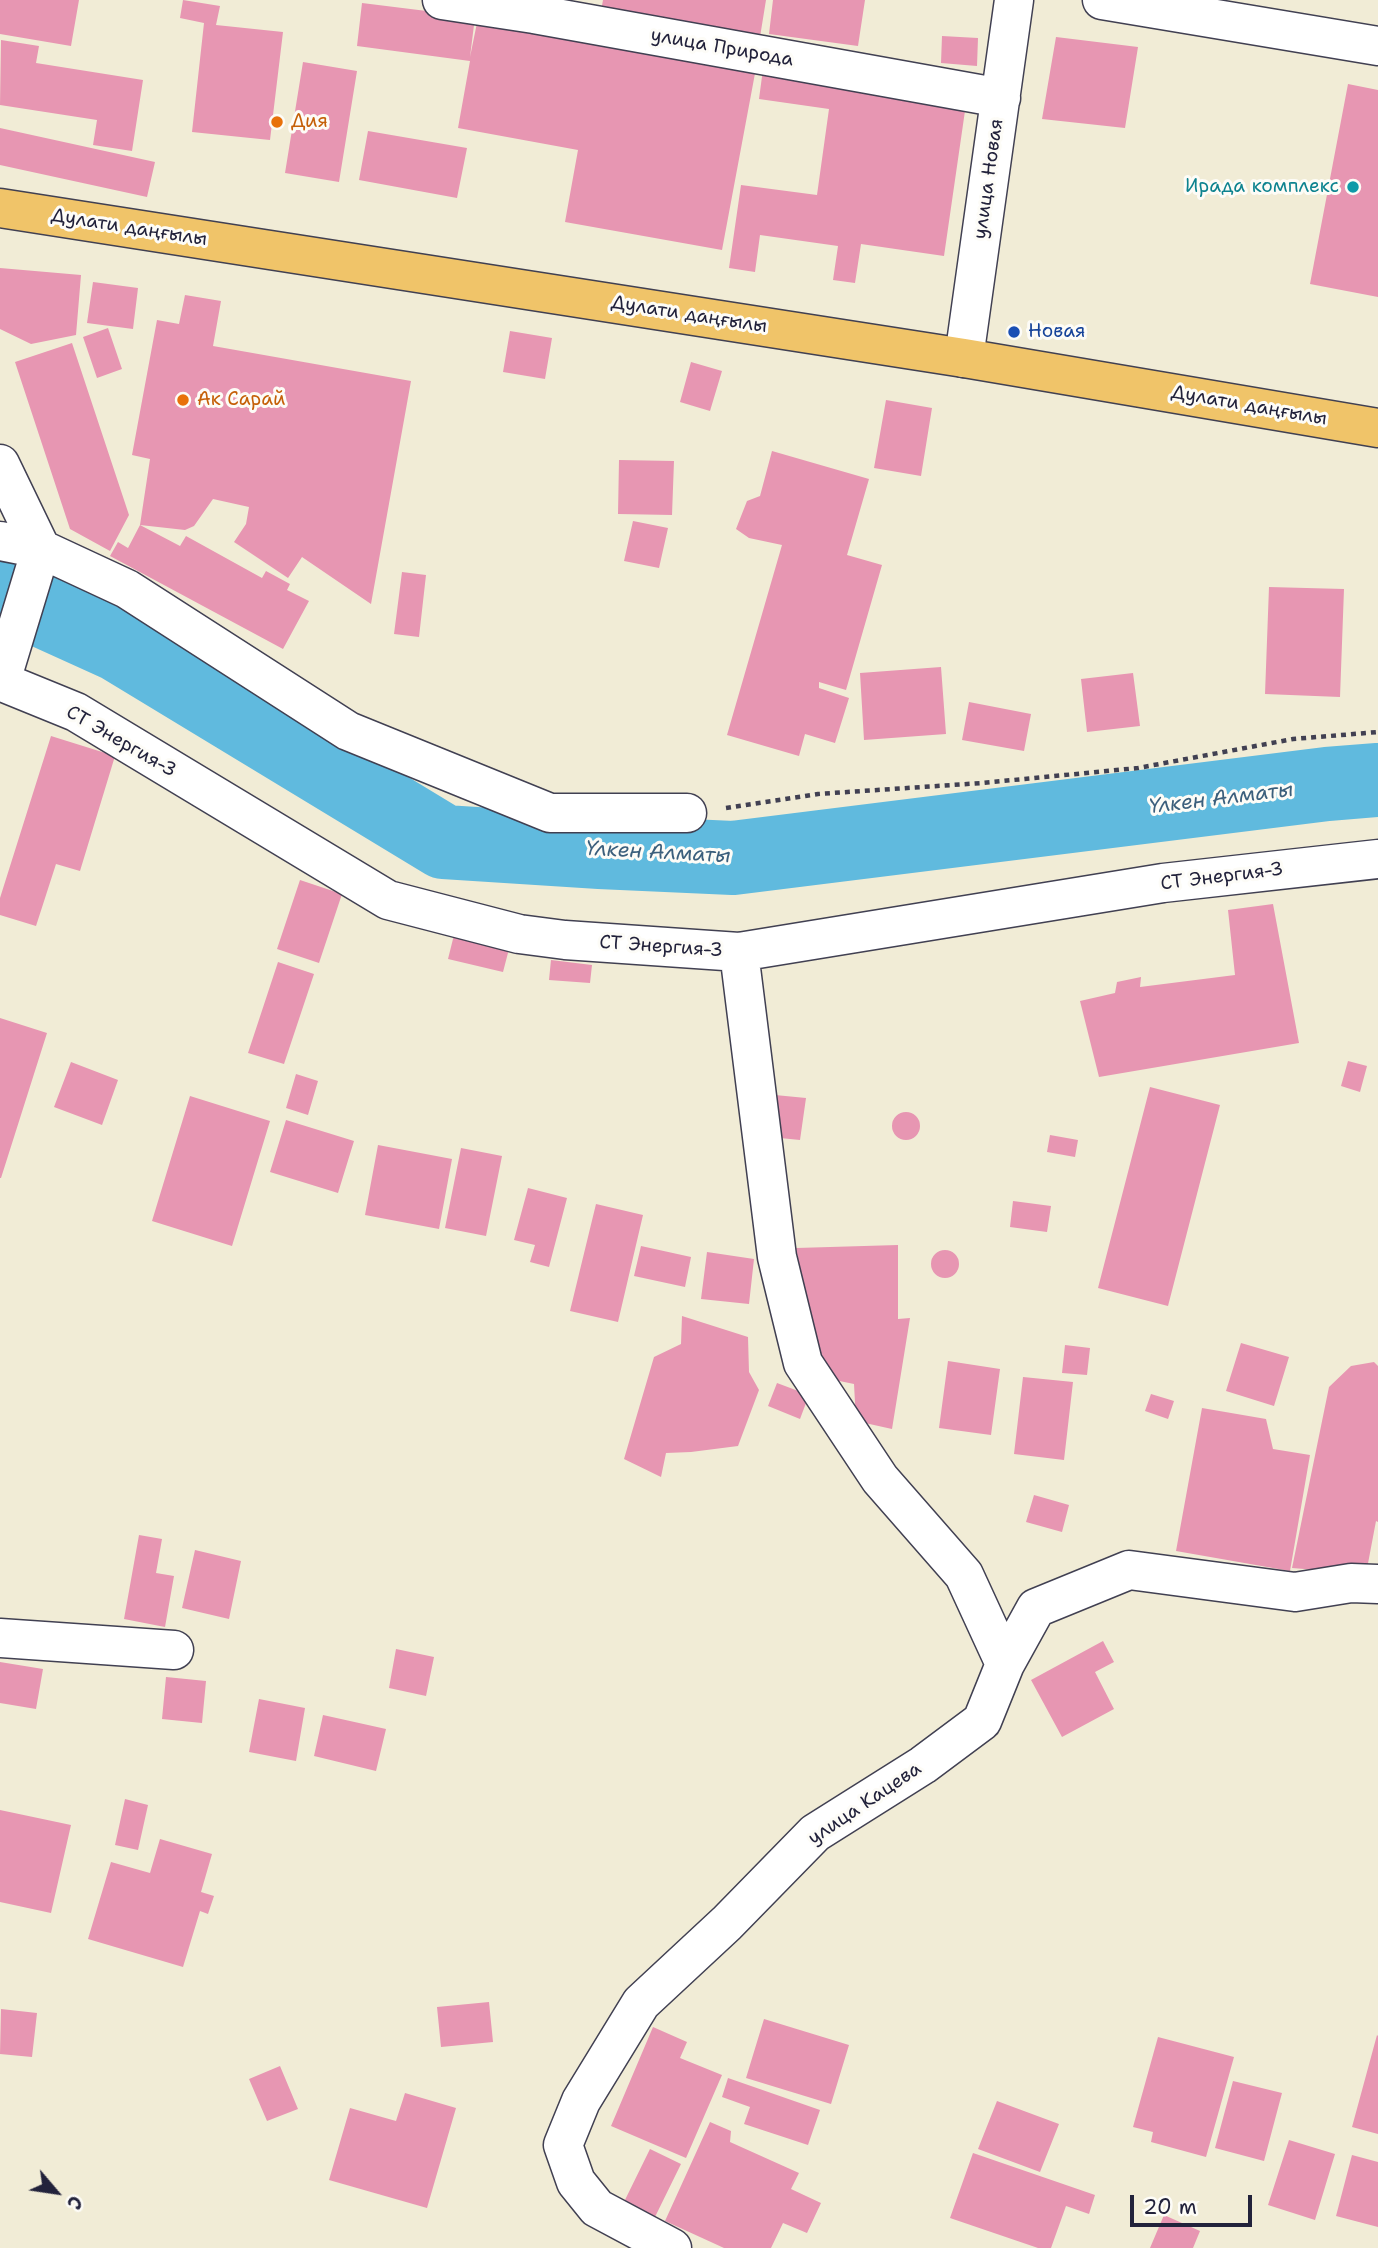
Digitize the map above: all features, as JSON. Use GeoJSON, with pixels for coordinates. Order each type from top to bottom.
{"type":"FeatureCollection","features":[{"type":"Feature","properties":{"kind":"main road","name":"Дулати даңғылы"},"geometry":{"type":"LineString","coordinates":[[0,208],[964,358],[1378,428]]}},
{"type":"Feature","properties":{"kind":"street","name":"улица Природа"},"geometry":{"type":"LineString","coordinates":[[442,0],[534,14],[1000,98]]}},
{"type":"Feature","properties":{"kind":"street","name":"улица Новая"},"geometry":{"type":"LineString","coordinates":[[964,358],[1014,0]]}},
{"type":"Feature","properties":{"kind":"street"},"geometry":{"type":"LineString","coordinates":[[1102,0],[1378,46]]}},
{"type":"Feature","properties":{"kind":"street"},"geometry":{"type":"LineString","coordinates":[[0,464],[36,565],[3,672]]}},
{"type":"Feature","properties":{"kind":"street"},"geometry":{"type":"LineString","coordinates":[[0,541],[36,565],[127,590],[361,737],[550,813],[687,813]]}},
{"type":"Feature","properties":{"kind":"street","name":"СТ Энергия-3"},"geometry":{"type":"LineString","coordinates":[[3,672],[76,712],[388,900],[519,934],[565,940],[738,952],[1163,883],[1378,859]]}},
{"type":"Feature","properties":{"kind":"street"},"geometry":{"type":"LineString","coordinates":[[738,952],[777,1257],[803,1363],[880,1479],[964,1575],[1005,1664]]}},
{"type":"Feature","properties":{"kind":"street","name":"улица Кацева"},"geometry":{"type":"LineString","coordinates":[[672,2248],[597,2208],[576,2182],[563,2145],[581,2101],[641,2003],[727,1923],[815,1833],[923,1765],[982,1721],[1005,1664],[1036,1608],[1129,1570],[1295,1592],[1350,1583],[1378,1584]]}},
{"type":"Feature","properties":{"kind":"street"},"geometry":{"type":"LineString","coordinates":[[0,1638],[174,1650]]}},
{"type":"Feature","properties":{"kind":"path"},"geometry":{"type":"LineString","coordinates":[[687,813],[818,794],[982,783],[1138,768],[1293,739],[1378,732]]}},
{"type":"Feature","properties":{"kind":"building"},"geometry":{"type":"Polygon","coordinates":[[[0,0],[79,0],[71,46],[0,34],[0,0]]]}},
{"type":"Feature","properties":{"kind":"building"},"geometry":{"type":"Polygon","coordinates":[[[183,0],[220,6],[216,25],[283,32],[270,140],[192,132],[204,23],[180,18],[183,0]]]}},
{"type":"Feature","properties":{"kind":"building"},"geometry":{"type":"Polygon","coordinates":[[[603,0],[766,0],[760,37],[601,11],[603,0]]]}},
{"type":"Feature","properties":{"kind":"building"},"geometry":{"type":"Polygon","coordinates":[[[773,0],[865,0],[858,46],[769,34],[773,0]]]}},
{"type":"Feature","properties":{"kind":"building"},"geometry":{"type":"Polygon","coordinates":[[[362,3],[475,17],[470,57],[478,18],[756,68],[722,250],[565,222],[578,150],[458,128],[470,61],[357,46],[362,3]]]}},
{"type":"Feature","properties":{"kind":"building"},"geometry":{"type":"Polygon","coordinates":[[[942,36],[978,38],[977,66],[941,63],[942,36]]]}},
{"type":"Feature","properties":{"kind":"building"},"geometry":{"type":"Polygon","coordinates":[[[1056,37],[1138,47],[1125,128],[1042,119],[1056,37]]]}},
{"type":"Feature","properties":{"kind":"building"},"geometry":{"type":"Polygon","coordinates":[[[1,40],[39,46],[36,63],[143,80],[132,151],[93,145],[97,120],[0,105],[1,40]]]}},
{"type":"Feature","properties":{"kind":"building"},"geometry":{"type":"Polygon","coordinates":[[[303,62],[357,71],[339,182],[285,173],[303,62]]]}},
{"type":"Feature","properties":{"kind":"building"},"geometry":{"type":"Polygon","coordinates":[[[763,69],[967,97],[944,256],[861,244],[855,283],[833,280],[838,246],[760,235],[755,272],[729,268],[741,185],[817,195],[829,109],[759,99],[763,69]]]}},
{"type":"Feature","properties":{"kind":"building","name":"Ирада комплекс"},"geometry":{"type":"Polygon","coordinates":[[[1348,84],[1378,90],[1378,297],[1310,284],[1348,84]]]}},
{"type":"Feature","properties":{"kind":"building"},"geometry":{"type":"Polygon","coordinates":[[[0,128],[155,162],[147,197],[0,165],[0,128]]]}},
{"type":"Feature","properties":{"kind":"building"},"geometry":{"type":"Polygon","coordinates":[[[368,131],[467,148],[457,198],[359,180],[368,131]]]}},
{"type":"Feature","properties":{"kind":"building"},"geometry":{"type":"Polygon","coordinates":[[[0,268],[81,275],[76,335],[31,344],[0,329],[0,268]]]}},
{"type":"Feature","properties":{"kind":"building"},"geometry":{"type":"Polygon","coordinates":[[[93,282],[138,288],[133,329],[87,323],[93,282]]]}},
{"type":"Feature","properties":{"kind":"building"},"geometry":{"type":"Polygon","coordinates":[[[185,295],[221,301],[213,346],[411,381],[371,604],[302,557],[288,578],[234,542],[246,524],[249,507],[213,499],[194,526],[185,530],[140,525],[150,459],[132,455],[157,320],[179,324],[185,295]]]}},
{"type":"Feature","properties":{"kind":"building"},"geometry":{"type":"Polygon","coordinates":[[[108,328],[122,369],[97,378],[83,337],[108,328]]]}},
{"type":"Feature","properties":{"kind":"building"},"geometry":{"type":"Polygon","coordinates":[[[510,331],[552,338],[545,379],[503,372],[510,331]]]}},
{"type":"Feature","properties":{"kind":"building"},"geometry":{"type":"Polygon","coordinates":[[[72,343],[129,515],[110,551],[70,529],[15,362],[72,343]]]}},
{"type":"Feature","properties":{"kind":"building"},"geometry":{"type":"Polygon","coordinates":[[[691,362],[722,371],[710,411],[680,402],[691,362]]]}},
{"type":"Feature","properties":{"kind":"building"},"geometry":{"type":"Polygon","coordinates":[[[886,400],[932,408],[921,476],[874,468],[886,400]]]}},
{"type":"Feature","properties":{"kind":"building"},"geometry":{"type":"Polygon","coordinates":[[[772,451],[869,479],[847,555],[882,565],[846,690],[819,682],[819,688],[849,698],[835,743],[805,734],[799,756],[727,735],[782,545],[749,538],[736,529],[747,501],[760,496],[772,451]]]}},
{"type":"Feature","properties":{"kind":"building"},"geometry":{"type":"Polygon","coordinates":[[[619,460],[674,461],[672,515],[618,514],[619,460]]]}},
{"type":"Feature","properties":{"kind":"building"},"geometry":{"type":"Polygon","coordinates":[[[633,521],[668,528],[659,568],[624,561],[633,521]]]}},
{"type":"Feature","properties":{"kind":"building"},"geometry":{"type":"Polygon","coordinates":[[[140,525],[180,546],[186,536],[262,578],[266,571],[290,584],[287,590],[309,601],[283,649],[110,556],[118,542],[128,548],[140,525]]]}},
{"type":"Feature","properties":{"kind":"building"},"geometry":{"type":"Polygon","coordinates":[[[402,572],[426,575],[419,637],[394,634],[402,572]]]}},
{"type":"Feature","properties":{"kind":"building"},"geometry":{"type":"Polygon","coordinates":[[[1269,587],[1344,589],[1340,697],[1265,694],[1269,587]]]}},
{"type":"Feature","properties":{"kind":"building"},"geometry":{"type":"Polygon","coordinates":[[[941,667],[946,734],[864,740],[860,673],[941,667]]]}},
{"type":"Feature","properties":{"kind":"building"},"geometry":{"type":"Polygon","coordinates":[[[1133,673],[1140,726],[1087,732],[1081,679],[1133,673]]]}},
{"type":"Feature","properties":{"kind":"building"},"geometry":{"type":"Polygon","coordinates":[[[969,702],[1031,714],[1024,751],[962,740],[969,702]]]}},
{"type":"Feature","properties":{"kind":"building"},"geometry":{"type":"Polygon","coordinates":[[[51,736],[115,756],[80,871],[56,864],[36,926],[0,915],[0,898],[51,736]]]}},
{"type":"Feature","properties":{"kind":"building"},"geometry":{"type":"Polygon","coordinates":[[[300,880],[342,894],[319,963],[277,949],[300,880]]]}},
{"type":"Feature","properties":{"kind":"building"},"geometry":{"type":"Polygon","coordinates":[[[1273,904],[1299,1043],[1099,1077],[1080,1001],[1115,993],[1117,982],[1141,977],[1140,987],[1235,975],[1228,910],[1273,904]]]}},
{"type":"Feature","properties":{"kind":"building"},"geometry":{"type":"Polygon","coordinates":[[[454,935],[509,949],[503,972],[448,959],[454,935]]]}},
{"type":"Feature","properties":{"kind":"building"},"geometry":{"type":"Polygon","coordinates":[[[551,960],[592,965],[590,983],[549,980],[551,960]]]}},
{"type":"Feature","properties":{"kind":"building"},"geometry":{"type":"Polygon","coordinates":[[[278,962],[314,974],[284,1064],[248,1053],[278,962]]]}},
{"type":"Feature","properties":{"kind":"building"},"geometry":{"type":"Polygon","coordinates":[[[0,1018],[47,1033],[1,1178],[0,1178],[0,1018]]]}},
{"type":"Feature","properties":{"kind":"building"},"geometry":{"type":"Polygon","coordinates":[[[1348,1061],[1367,1066],[1360,1092],[1341,1086],[1348,1061]]]}},
{"type":"Feature","properties":{"kind":"building"},"geometry":{"type":"Polygon","coordinates":[[[71,1062],[118,1080],[102,1125],[54,1107],[71,1062]]]}},
{"type":"Feature","properties":{"kind":"building"},"geometry":{"type":"Polygon","coordinates":[[[296,1074],[318,1081],[308,1115],[286,1108],[296,1074]]]}},
{"type":"Feature","properties":{"kind":"building"},"geometry":{"type":"Polygon","coordinates":[[[1150,1087],[1220,1105],[1168,1306],[1098,1288],[1150,1087]]]}},
{"type":"Feature","properties":{"kind":"building"},"geometry":{"type":"Polygon","coordinates":[[[775,1095],[806,1098],[800,1140],[770,1137],[775,1095]]]}},
{"type":"Feature","properties":{"kind":"building"},"geometry":{"type":"Polygon","coordinates":[[[190,1096],[270,1121],[232,1246],[152,1221],[190,1096]]]}},
{"type":"Feature","properties":{"kind":"building"},"geometry":{"type":"Polygon","coordinates":[[[906,1112],[916,1116],[920,1126],[916,1136],[906,1140],[896,1136],[892,1126],[896,1116],[906,1112]]]}},
{"type":"Feature","properties":{"kind":"building"},"geometry":{"type":"Polygon","coordinates":[[[286,1120],[354,1141],[338,1193],[270,1172],[286,1120]]]}},
{"type":"Feature","properties":{"kind":"building"},"geometry":{"type":"Polygon","coordinates":[[[1050,1135],[1078,1140],[1075,1157],[1047,1152],[1050,1135]]]}},
{"type":"Feature","properties":{"kind":"building"},"geometry":{"type":"Polygon","coordinates":[[[378,1145],[452,1159],[439,1229],[365,1215],[378,1145]]]}},
{"type":"Feature","properties":{"kind":"building"},"geometry":{"type":"Polygon","coordinates":[[[461,1148],[502,1156],[486,1236],[445,1228],[461,1148]]]}},
{"type":"Feature","properties":{"kind":"building"},"geometry":{"type":"Polygon","coordinates":[[[528,1188],[567,1198],[549,1267],[530,1262],[535,1245],[514,1240],[528,1188]]]}},
{"type":"Feature","properties":{"kind":"building"},"geometry":{"type":"Polygon","coordinates":[[[1013,1201],[1051,1206],[1047,1232],[1010,1227],[1013,1201]]]}},
{"type":"Feature","properties":{"kind":"building"},"geometry":{"type":"Polygon","coordinates":[[[596,1204],[643,1215],[618,1322],[570,1311],[596,1204]]]}},
{"type":"Feature","properties":{"kind":"building"},"geometry":{"type":"Polygon","coordinates":[[[898,1245],[898,1319],[910,1318],[892,1429],[856,1421],[854,1384],[820,1377],[796,1248],[898,1245]]]}},
{"type":"Feature","properties":{"kind":"building"},"geometry":{"type":"Polygon","coordinates":[[[641,1246],[691,1257],[685,1287],[634,1276],[641,1246]]]}},
{"type":"Feature","properties":{"kind":"building"},"geometry":{"type":"Polygon","coordinates":[[[945,1250],[955,1254],[959,1264],[955,1274],[945,1278],[935,1274],[931,1264],[935,1254],[945,1250]]]}},
{"type":"Feature","properties":{"kind":"building"},"geometry":{"type":"Polygon","coordinates":[[[707,1252],[754,1259],[749,1304],[701,1299],[707,1252]]]}},
{"type":"Feature","properties":{"kind":"building"},"geometry":{"type":"Polygon","coordinates":[[[682,1316],[748,1337],[749,1372],[759,1390],[738,1446],[666,1453],[661,1477],[624,1459],[654,1357],[681,1344],[682,1316]]]}},
{"type":"Feature","properties":{"kind":"building"},"geometry":{"type":"Polygon","coordinates":[[[1241,1343],[1289,1357],[1274,1406],[1226,1391],[1241,1343]]]}},
{"type":"Feature","properties":{"kind":"building"},"geometry":{"type":"Polygon","coordinates":[[[1065,1345],[1090,1348],[1087,1375],[1062,1373],[1065,1345]]]}},
{"type":"Feature","properties":{"kind":"building"},"geometry":{"type":"Polygon","coordinates":[[[948,1361],[1000,1369],[991,1435],[939,1428],[948,1361]]]}},
{"type":"Feature","properties":{"kind":"building"},"geometry":{"type":"Polygon","coordinates":[[[1374,1362],[1378,1366],[1378,1522],[1376,1521],[1366,1574],[1292,1568],[1329,1387],[1351,1366],[1374,1362]]]}},
{"type":"Feature","properties":{"kind":"building"},"geometry":{"type":"Polygon","coordinates":[[[1023,1377],[1073,1382],[1064,1460],[1014,1454],[1023,1377]]]}},
{"type":"Feature","properties":{"kind":"building"},"geometry":{"type":"Polygon","coordinates":[[[777,1383],[809,1395],[800,1419],[768,1406],[777,1383]]]}},
{"type":"Feature","properties":{"kind":"building"},"geometry":{"type":"Polygon","coordinates":[[[1151,1394],[1174,1401],[1168,1419],[1145,1411],[1151,1394]]]}},
{"type":"Feature","properties":{"kind":"building"},"geometry":{"type":"Polygon","coordinates":[[[1202,1408],[1266,1419],[1273,1449],[1310,1455],[1290,1571],[1176,1551],[1202,1408]]]}},
{"type":"Feature","properties":{"kind":"building"},"geometry":{"type":"Polygon","coordinates":[[[1034,1495],[1069,1505],[1062,1532],[1026,1522],[1034,1495]]]}},
{"type":"Feature","properties":{"kind":"building"},"geometry":{"type":"Polygon","coordinates":[[[139,1535],[162,1539],[156,1573],[174,1576],[165,1627],[124,1619],[139,1535]]]}},
{"type":"Feature","properties":{"kind":"building"},"geometry":{"type":"Polygon","coordinates":[[[195,1550],[241,1561],[229,1619],[182,1608],[195,1550]]]}},
{"type":"Feature","properties":{"kind":"building"},"geometry":{"type":"Polygon","coordinates":[[[1103,1641],[1114,1662],[1095,1672],[1114,1709],[1062,1737],[1031,1680],[1103,1641]]]}},
{"type":"Feature","properties":{"kind":"building"},"geometry":{"type":"Polygon","coordinates":[[[396,1649],[434,1657],[426,1696],[389,1688],[396,1649]]]}},
{"type":"Feature","properties":{"kind":"building"},"geometry":{"type":"Polygon","coordinates":[[[0,1662],[43,1669],[36,1709],[0,1703],[0,1662]]]}},
{"type":"Feature","properties":{"kind":"building"},"geometry":{"type":"Polygon","coordinates":[[[166,1677],[206,1681],[202,1723],[162,1719],[166,1677]]]}},
{"type":"Feature","properties":{"kind":"building"},"geometry":{"type":"Polygon","coordinates":[[[259,1699],[305,1708],[296,1761],[249,1752],[259,1699]]]}},
{"type":"Feature","properties":{"kind":"building"},"geometry":{"type":"Polygon","coordinates":[[[323,1715],[386,1729],[376,1771],[314,1756],[323,1715]]]}},
{"type":"Feature","properties":{"kind":"building"},"geometry":{"type":"Polygon","coordinates":[[[125,1799],[148,1805],[138,1850],[115,1845],[125,1799]]]}},
{"type":"Feature","properties":{"kind":"building"},"geometry":{"type":"Polygon","coordinates":[[[0,1810],[71,1825],[51,1913],[0,1902],[0,1810]]]}},
{"type":"Feature","properties":{"kind":"building"},"geometry":{"type":"Polygon","coordinates":[[[160,1839],[212,1854],[201,1892],[214,1896],[208,1914],[200,1911],[183,1967],[88,1939],[111,1862],[150,1873],[160,1839]]]}},
{"type":"Feature","properties":{"kind":"building"},"geometry":{"type":"Polygon","coordinates":[[[489,2002],[493,2042],[441,2047],[437,2007],[489,2002]]]}},
{"type":"Feature","properties":{"kind":"building"},"geometry":{"type":"Polygon","coordinates":[[[1,2009],[37,2013],[32,2057],[0,2054],[1,2009]]]}},
{"type":"Feature","properties":{"kind":"building"},"geometry":{"type":"Polygon","coordinates":[[[764,2019],[849,2045],[831,2104],[746,2078],[764,2019]]]}},
{"type":"Feature","properties":{"kind":"building"},"geometry":{"type":"Polygon","coordinates":[[[653,2027],[687,2042],[680,2058],[722,2075],[686,2158],[611,2126],[653,2027]]]}},
{"type":"Feature","properties":{"kind":"building"},"geometry":{"type":"Polygon","coordinates":[[[1378,2036],[1378,2134],[1352,2127],[1378,2036]]]}},
{"type":"Feature","properties":{"kind":"building"},"geometry":{"type":"Polygon","coordinates":[[[1158,2037],[1234,2057],[1206,2157],[1151,2142],[1153,2132],[1133,2127],[1158,2037]]]}},
{"type":"Feature","properties":{"kind":"building"},"geometry":{"type":"Polygon","coordinates":[[[280,2066],[298,2109],[267,2121],[249,2079],[280,2066]]]}},
{"type":"Feature","properties":{"kind":"building"},"geometry":{"type":"Polygon","coordinates":[[[728,2078],[820,2110],[808,2145],[744,2124],[750,2107],[722,2097],[728,2078]]]}},
{"type":"Feature","properties":{"kind":"building"},"geometry":{"type":"Polygon","coordinates":[[[1233,2081],[1282,2093],[1264,2161],[1215,2148],[1233,2081]]]}},
{"type":"Feature","properties":{"kind":"building"},"geometry":{"type":"Polygon","coordinates":[[[405,2093],[456,2108],[427,2208],[329,2180],[350,2108],[396,2121],[405,2093]]]}},
{"type":"Feature","properties":{"kind":"building"},"geometry":{"type":"Polygon","coordinates":[[[997,2101],[1059,2124],[1040,2172],[978,2149],[997,2101]]]}},
{"type":"Feature","properties":{"kind":"building"},"geometry":{"type":"Polygon","coordinates":[[[710,2122],[731,2131],[730,2142],[799,2173],[791,2189],[821,2203],[807,2233],[783,2223],[771,2248],[724,2248],[665,2221],[710,2122]]]}},
{"type":"Feature","properties":{"kind":"building"},"geometry":{"type":"Polygon","coordinates":[[[1289,2140],[1335,2154],[1315,2220],[1268,2205],[1289,2140]]]}},
{"type":"Feature","properties":{"kind":"building"},"geometry":{"type":"Polygon","coordinates":[[[650,2149],[681,2164],[654,2219],[623,2204],[650,2149]]]}},
{"type":"Feature","properties":{"kind":"building"},"geometry":{"type":"Polygon","coordinates":[[[973,2153],[1095,2195],[1089,2214],[1066,2206],[1051,2248],[1038,2248],[950,2218],[973,2153]]]}},
{"type":"Feature","properties":{"kind":"building"},"geometry":{"type":"Polygon","coordinates":[[[1352,2155],[1378,2162],[1378,2227],[1336,2216],[1352,2155]]]}},
{"type":"Feature","properties":{"kind":"building"},"geometry":{"type":"Polygon","coordinates":[[[1164,2215],[1200,2231],[1193,2248],[1150,2248],[1164,2215]]]}},
{"type":"Feature","properties":{"kind":"waterway","name":"Үлкен Алматы"},"geometry":{"type":"LineString","coordinates":[[0,591],[119,645],[444,842],[733,858],[1327,784],[1378,780]]}},
{"type":"Feature","properties":{"kind":"place","name":"Дия"},"geometry":{"type":"Point","coordinates":[277,122]}},
{"type":"Feature","properties":{"kind":"place","name":"Ирада комплекс"},"geometry":{"type":"Point","coordinates":[1353,187]}},
{"type":"Feature","properties":{"kind":"place","name":"Новая"},"geometry":{"type":"Point","coordinates":[1014,332]}},
{"type":"Feature","properties":{"kind":"place","name":"Ак Сарай"},"geometry":{"type":"Point","coordinates":[183,400]}}]}
